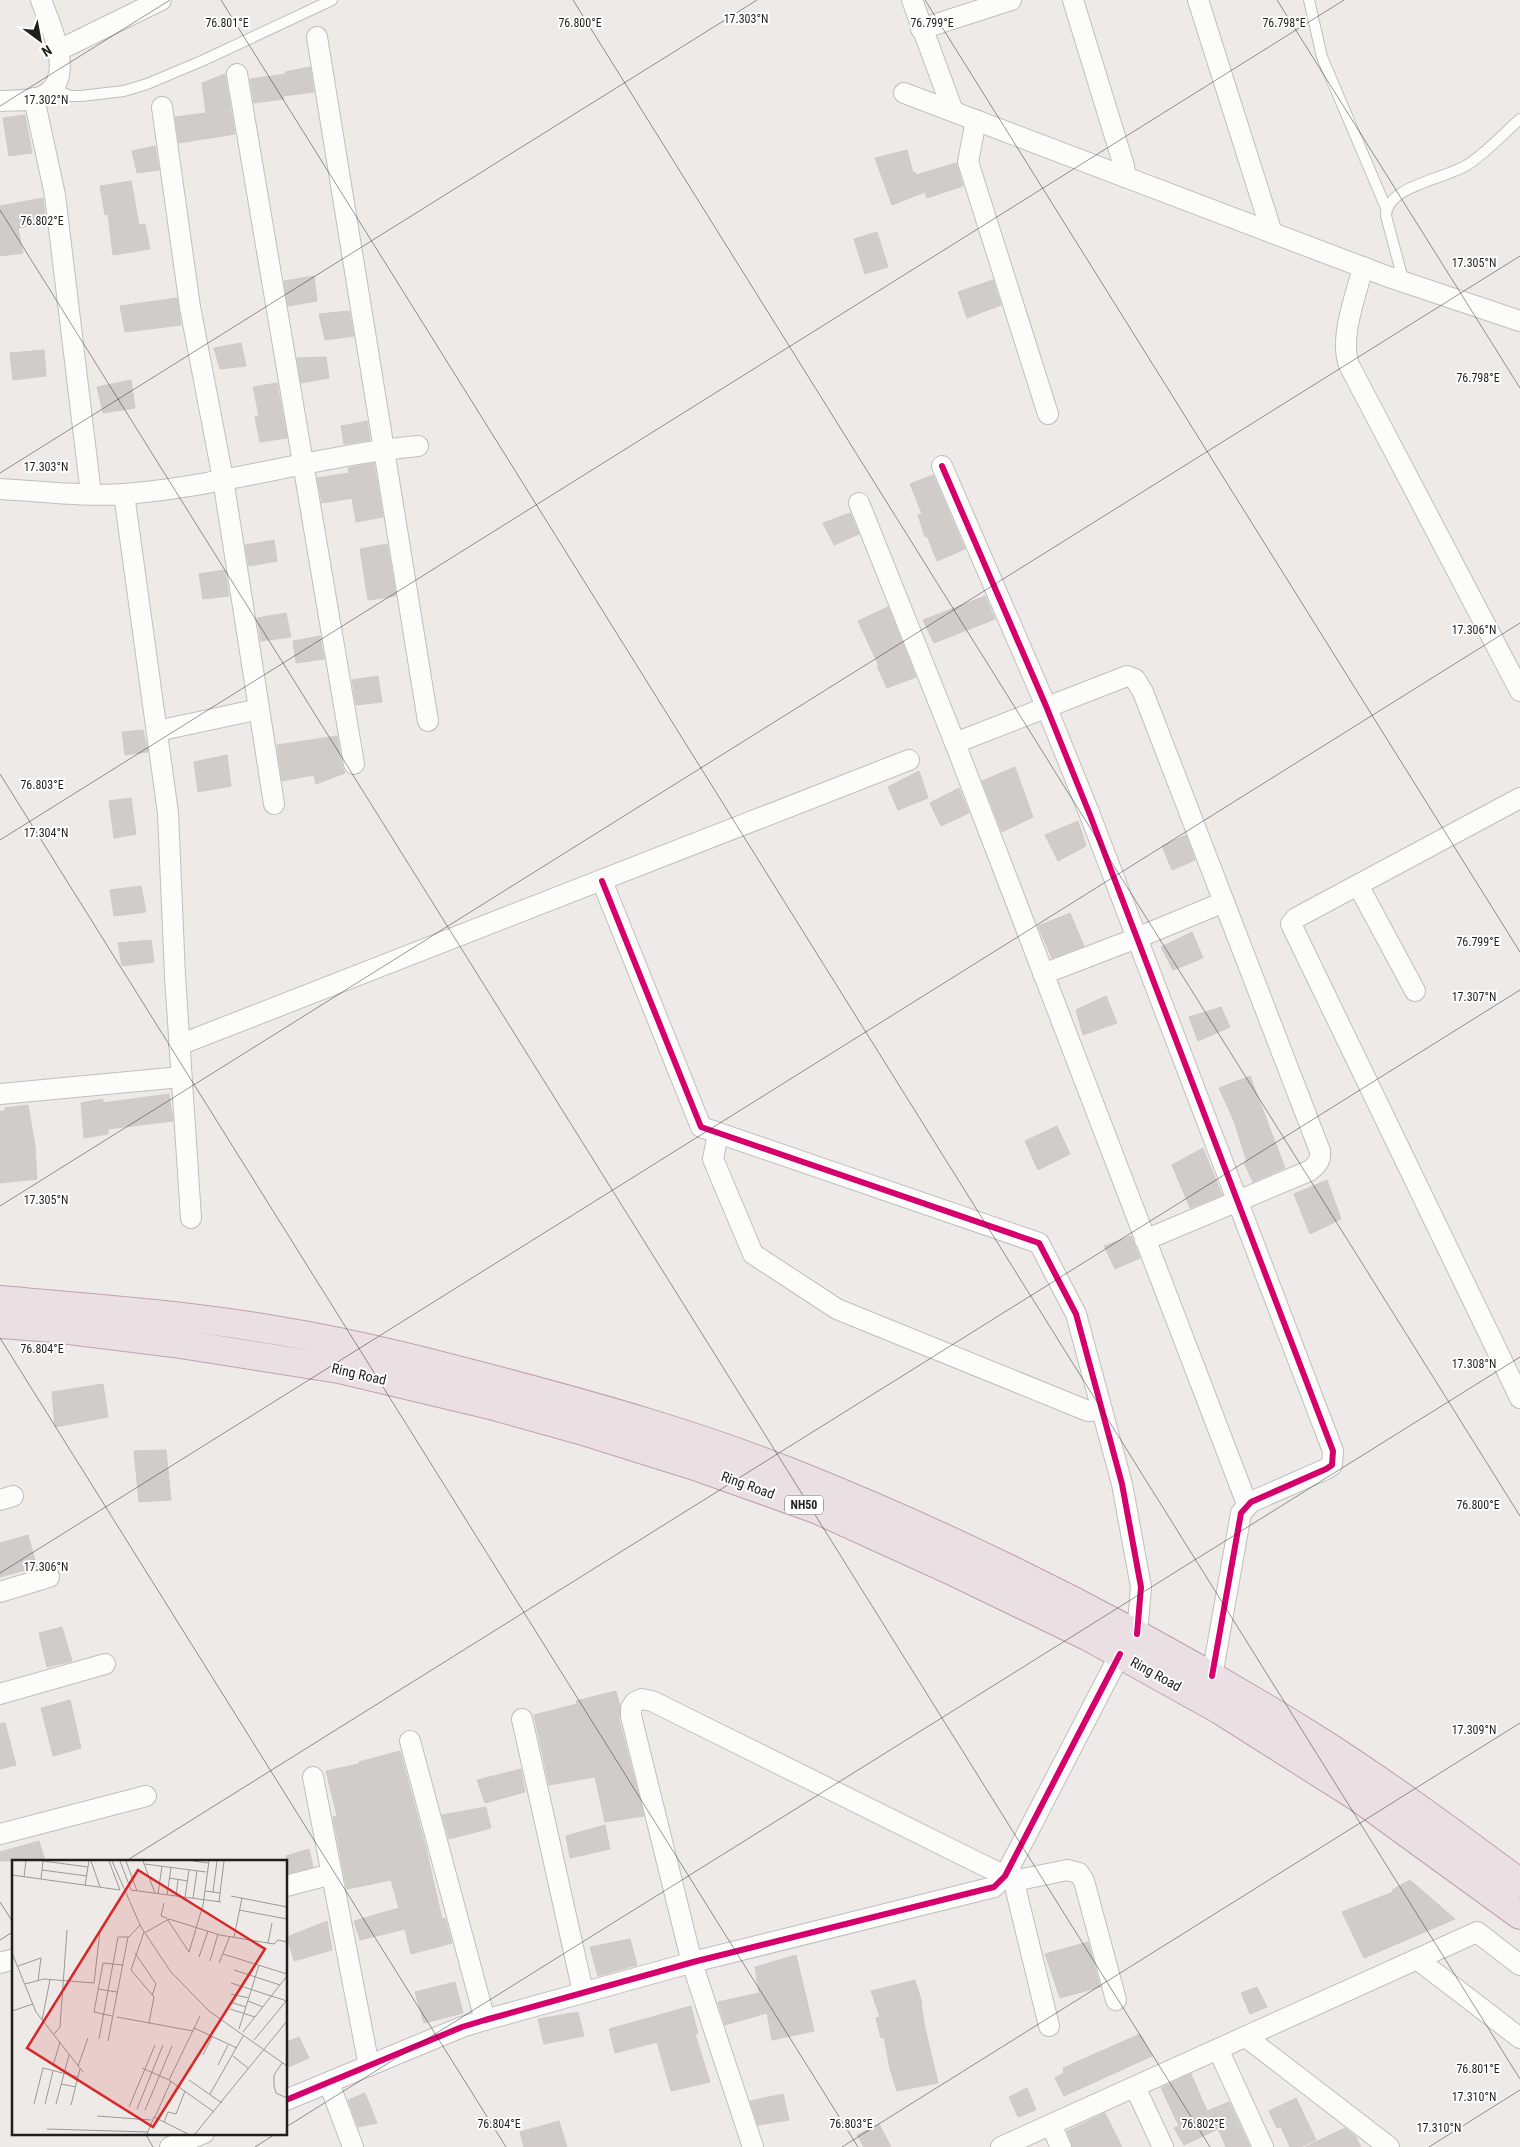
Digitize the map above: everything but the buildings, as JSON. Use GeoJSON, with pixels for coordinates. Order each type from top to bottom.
{"type":"FeatureCollection","features":[{"type":"Feature","properties":{"kind":"highway","name":"Ring Road"},"geometry":{"type":"LineString","coordinates":[[0,1300],[142,1312],[282,1331],[411,1357],[570,1399],[789,1472],[1002,1564],[1128,1644],[1220,1710],[1359,1798],[1520,1915]]}},
{"type":"Feature","properties":{"kind":"highway","name":"Ring Road"},"geometry":{"type":"LineString","coordinates":[[0,1324],[53,1328],[174,1343],[339,1369],[494,1406],[580,1430],[702,1468],[816,1509],[948,1569],[1089,1637],[1128,1644],[1212,1676],[1318,1740],[1386,1785],[1520,1883]]}},
{"type":"Feature","properties":{"kind":"street"},"geometry":{"type":"LineString","coordinates":[[0,101],[34,98],[47,94],[52,89],[59,71],[59,50],[41,0]]}},
{"type":"Feature","properties":{"kind":"street"},"geometry":{"type":"LineString","coordinates":[[59,50],[162,0]]}},
{"type":"Feature","properties":{"kind":"street"},"geometry":{"type":"LineString","coordinates":[[912,0],[953,111]]}},
{"type":"Feature","properties":{"kind":"street"},"geometry":{"type":"LineString","coordinates":[[922,30],[1011,0]]}},
{"type":"Feature","properties":{"kind":"street"},"geometry":{"type":"LineString","coordinates":[[1073,0],[1124,166],[1125,177]]}},
{"type":"Feature","properties":{"kind":"street"},"geometry":{"type":"LineString","coordinates":[[1198,0],[1272,233]]}},
{"type":"Feature","properties":{"kind":"street"},"geometry":{"type":"LineString","coordinates":[[317,37],[428,720]]}},
{"type":"Feature","properties":{"kind":"street"},"geometry":{"type":"LineString","coordinates":[[237,74],[354,764]]}},
{"type":"Feature","properties":{"kind":"street"},"geometry":{"type":"LineString","coordinates":[[904,93],[1363,267],[1520,321]]}},
{"type":"Feature","properties":{"kind":"street"},"geometry":{"type":"LineString","coordinates":[[34,98],[54,195],[91,494]]}},
{"type":"Feature","properties":{"kind":"street"},"geometry":{"type":"LineString","coordinates":[[162,107],[190,307],[223,479],[274,804]]}},
{"type":"Feature","properties":{"kind":"street"},"geometry":{"type":"LineString","coordinates":[[976,120],[968,162],[1048,414]]}},
{"type":"Feature","properties":{"kind":"street"},"geometry":{"type":"LineString","coordinates":[[1363,267],[1346,338],[1345,352],[1349,365],[1520,691]]}},
{"type":"Feature","properties":{"kind":"street"},"geometry":{"type":"LineString","coordinates":[[0,489],[124,494],[223,479],[384,449],[418,446]]}},
{"type":"Feature","properties":{"kind":"street"},"geometry":{"type":"LineString","coordinates":[[942,466],[1046,706],[1137,938],[1333,1451],[1334,1459],[1332,1465],[1247,1504],[1239,1518],[1212,1676]]}},
{"type":"Feature","properties":{"kind":"street"},"geometry":{"type":"LineString","coordinates":[[124,494],[168,812],[179,1045],[191,1218]]}},
{"type":"Feature","properties":{"kind":"street"},"geometry":{"type":"LineString","coordinates":[[859,503],[954,742],[1247,1504]]}},
{"type":"Feature","properties":{"kind":"street"},"geometry":{"type":"LineString","coordinates":[[954,742],[1127,676],[1136,679],[1143,692],[1320,1151],[1321,1159],[1309,1171],[1145,1240]]}},
{"type":"Feature","properties":{"kind":"street"},"geometry":{"type":"LineString","coordinates":[[157,731],[259,709]]}},
{"type":"Feature","properties":{"kind":"street"},"geometry":{"type":"LineString","coordinates":[[179,1045],[909,760]]}},
{"type":"Feature","properties":{"kind":"street"},"geometry":{"type":"LineString","coordinates":[[1520,798],[1296,918],[1291,924],[1291,928],[1520,1398]]}},
{"type":"Feature","properties":{"kind":"street"},"geometry":{"type":"LineString","coordinates":[[288,2099],[484,2020],[692,1962],[994,1887],[1010,1874],[1128,1644],[1141,1587],[1122,1484],[1076,1314],[1039,1243],[700,1128],[602,881]]}},
{"type":"Feature","properties":{"kind":"street"},"geometry":{"type":"LineString","coordinates":[[1358,885],[1415,991]]}},
{"type":"Feature","properties":{"kind":"street"},"geometry":{"type":"LineString","coordinates":[[1043,974],[1224,902]]}},
{"type":"Feature","properties":{"kind":"street"},"geometry":{"type":"LineString","coordinates":[[0,1094],[181,1077]]}},
{"type":"Feature","properties":{"kind":"street"},"geometry":{"type":"LineString","coordinates":[[718,1134],[713,1159],[753,1254],[837,1309],[1088,1411],[1102,1410]]}},
{"type":"Feature","properties":{"kind":"street"},"geometry":{"type":"LineString","coordinates":[[0,1592],[49,1577]]}},
{"type":"Feature","properties":{"kind":"street"},"geometry":{"type":"LineString","coordinates":[[0,1694],[105,1664]]}},
{"type":"Feature","properties":{"kind":"street"},"geometry":{"type":"LineString","coordinates":[[753,2147],[692,1962],[631,1716],[631,1708],[635,1702],[642,1699],[652,1701],[1010,1874],[1067,1870],[1078,1873],[1084,1881],[1116,2000]]}},
{"type":"Feature","properties":{"kind":"street"},"geometry":{"type":"LineString","coordinates":[[522,1719],[583,1992]]}},
{"type":"Feature","properties":{"kind":"street"},"geometry":{"type":"LineString","coordinates":[[410,1741],[484,2020]]}},
{"type":"Feature","properties":{"kind":"street"},"geometry":{"type":"LineString","coordinates":[[313,1777],[369,2066]]}},
{"type":"Feature","properties":{"kind":"street"},"geometry":{"type":"LineString","coordinates":[[0,1834],[146,1796]]}},
{"type":"Feature","properties":{"kind":"street"},"geometry":{"type":"LineString","coordinates":[[288,1885],[332,1874]]}},
{"type":"Feature","properties":{"kind":"street"},"geometry":{"type":"LineString","coordinates":[[1010,1874],[1049,2026]]}},
{"type":"Feature","properties":{"kind":"street"},"geometry":{"type":"LineString","coordinates":[[1001,2147],[1477,1932],[1520,1965]]}},
{"type":"Feature","properties":{"kind":"street"},"geometry":{"type":"LineString","coordinates":[[1417,1959],[1520,2038]]}},
{"type":"Feature","properties":{"kind":"street"},"geometry":{"type":"LineString","coordinates":[[1246,2037],[1389,2147]]}},
{"type":"Feature","properties":{"kind":"street"},"geometry":{"type":"LineString","coordinates":[[1218,2049],[1263,2147]]}},
{"type":"Feature","properties":{"kind":"street"},"geometry":{"type":"LineString","coordinates":[[329,2082],[353,2147]]}},
{"type":"Feature","properties":{"kind":"street"},"geometry":{"type":"LineString","coordinates":[[1135,2087],[1163,2147]]}},
{"type":"Feature","properties":{"kind":"street"},"geometry":{"type":"LineString","coordinates":[[1352,2119],[1365,2147]]}},
{"type":"Feature","properties":{"kind":"street"},"geometry":{"type":"LineString","coordinates":[[1051,2124],[1061,2147]]}},
{"type":"Feature","properties":{"kind":"street"},"geometry":{"type":"LineString","coordinates":[[170,2147],[202,2134]]}},
{"type":"Feature","properties":{"kind":"lane"},"geometry":{"type":"LineString","coordinates":[[52,89],[71,96],[81,96],[124,91],[147,84],[204,60],[332,0]]}},
{"type":"Feature","properties":{"kind":"lane"},"geometry":{"type":"LineString","coordinates":[[1309,0],[1322,57],[1386,208],[1386,216],[1404,282]]}},
{"type":"Feature","properties":{"kind":"lane"},"geometry":{"type":"LineString","coordinates":[[1386,208],[1395,196],[1403,191],[1468,164],[1520,119]]}},
{"type":"Feature","properties":{"kind":"cycle path"},"geometry":{"type":"LineString","coordinates":[[942,466],[1046,706],[1090,815],[1333,1451],[1332,1465],[1251,1502],[1241,1513],[1212,1676]]}},
{"type":"Feature","properties":{"kind":"cycle path"},"geometry":{"type":"LineString","coordinates":[[602,881],[701,1127],[1039,1243],[1076,1314],[1122,1484],[1141,1587],[1137,1634]]}},
{"type":"Feature","properties":{"kind":"cycle path"},"geometry":{"type":"LineString","coordinates":[[288,2099],[462,2027],[485,2020],[697,1961],[994,1887],[1005,1876],[1120,1654]]}}]}
